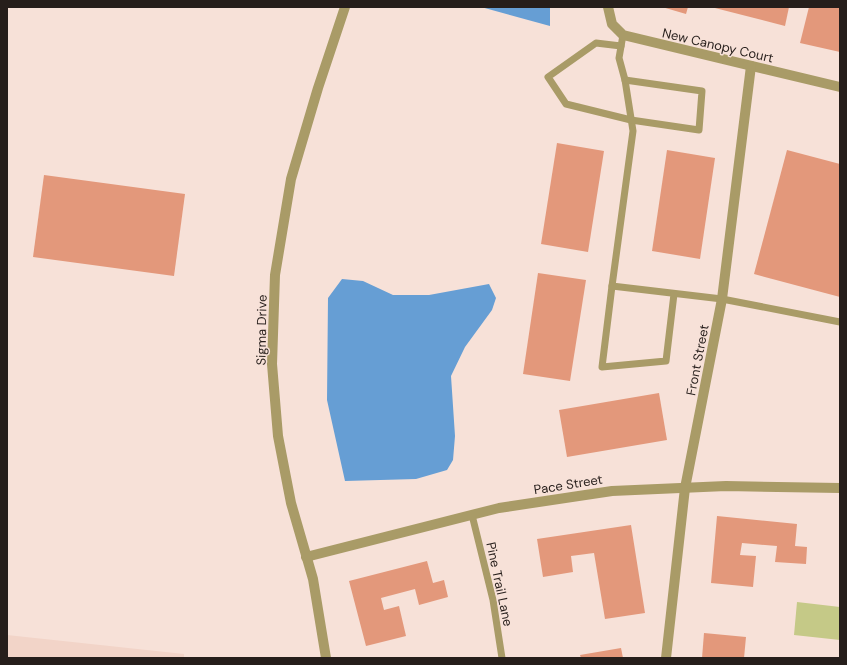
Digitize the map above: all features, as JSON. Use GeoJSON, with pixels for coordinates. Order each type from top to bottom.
{"type":"FeatureCollection","features":[{"type":"Feature","properties":{"kind":"street","name":"Sigma Drive"},"geometry":{"type":"LineString","coordinates":[[326,658],[313,579],[291,503],[278,436],[272,364],[275,275],[291,179],[318,88],[345,7]]}},
{"type":"Feature","properties":{"kind":"street"},"geometry":{"type":"LineString","coordinates":[[608,7],[612,24],[623,35]]}},
{"type":"Feature","properties":{"kind":"street","name":"New Canopy Court"},"geometry":{"type":"LineString","coordinates":[[623,35],[840,87]]}},
{"type":"Feature","properties":{"kind":"street","name":"Front Street"},"geometry":{"type":"LineString","coordinates":[[666,658],[685,488],[722,299],[751,66]]}},
{"type":"Feature","properties":{"kind":"street","name":"Pace Street"},"geometry":{"type":"LineString","coordinates":[[306,558],[499,508],[612,491],[726,486],[840,488]]}},
{"type":"Feature","properties":{"kind":"lane"},"geometry":{"type":"LineString","coordinates":[[623,35],[619,58],[625,80],[633,131],[602,368],[666,361],[674,294]]}},
{"type":"Feature","properties":{"kind":"lane"},"geometry":{"type":"LineString","coordinates":[[621,46],[596,43],[548,77],[566,104],[631,120],[699,130],[702,91],[625,80]]}},
{"type":"Feature","properties":{"kind":"lane"},"geometry":{"type":"LineString","coordinates":[[612,286],[722,299],[840,322]]}},
{"type":"Feature","properties":{"kind":"lane","name":"Pine Trail Lane"},"geometry":{"type":"LineString","coordinates":[[472,515],[492,600],[502,658]]}},
{"type":"Feature","properties":{"kind":"shaded area"},"geometry":{"type":"Polygon","coordinates":[[[7,635],[184,654],[184,658],[7,658],[7,635]]]}},
{"type":"Feature","properties":{"kind":"green space"},"geometry":{"type":"Polygon","coordinates":[[[797,602],[840,607],[840,640],[794,635],[797,602]]]}},
{"type":"Feature","properties":{"kind":"water"},"geometry":{"type":"Polygon","coordinates":[[[481,7],[550,7],[550,26],[481,7]]]}},
{"type":"Feature","properties":{"kind":"water"},"geometry":{"type":"Polygon","coordinates":[[[342,279],[363,281],[393,295],[429,295],[489,284],[496,298],[492,310],[465,347],[451,376],[455,436],[453,460],[447,470],[416,479],[345,481],[327,400],[328,298],[342,279]]]}},
{"type":"Feature","properties":{"kind":"building"},"geometry":{"type":"Polygon","coordinates":[[[662,7],[688,7],[686,14],[662,7]]]}},
{"type":"Feature","properties":{"kind":"building"},"geometry":{"type":"Polygon","coordinates":[[[711,7],[789,7],[785,26],[711,7]]]}},
{"type":"Feature","properties":{"kind":"building"},"geometry":{"type":"Polygon","coordinates":[[[809,7],[840,7],[840,52],[800,43],[809,7]]]}},
{"type":"Feature","properties":{"kind":"building"},"geometry":{"type":"Polygon","coordinates":[[[557,143],[604,151],[588,252],[541,244],[557,143]]]}},
{"type":"Feature","properties":{"kind":"building"},"geometry":{"type":"Polygon","coordinates":[[[667,150],[715,158],[700,259],[652,251],[667,150]]]}},
{"type":"Feature","properties":{"kind":"building"},"geometry":{"type":"Polygon","coordinates":[[[787,150],[840,164],[840,297],[754,274],[787,150]]]}},
{"type":"Feature","properties":{"kind":"building"},"geometry":{"type":"Polygon","coordinates":[[[44,175],[185,194],[174,276],[33,257],[44,175]]]}},
{"type":"Feature","properties":{"kind":"building"},"geometry":{"type":"Polygon","coordinates":[[[538,273],[586,280],[570,381],[523,374],[538,273]]]}},
{"type":"Feature","properties":{"kind":"building"},"geometry":{"type":"Polygon","coordinates":[[[659,393],[667,440],[567,457],[559,410],[659,393]]]}},
{"type":"Feature","properties":{"kind":"building"},"geometry":{"type":"Polygon","coordinates":[[[717,516],[797,524],[795,546],[807,547],[806,564],[775,562],[777,546],[742,543],[740,555],[756,556],[753,587],[711,583],[717,516]]]}},
{"type":"Feature","properties":{"kind":"building"},"geometry":{"type":"Polygon","coordinates":[[[631,525],[645,613],[605,619],[594,553],[571,556],[573,572],[543,577],[537,539],[631,525]]]}},
{"type":"Feature","properties":{"kind":"building"},"geometry":{"type":"Polygon","coordinates":[[[427,561],[433,583],[444,580],[448,597],[419,605],[415,589],[381,598],[384,610],[399,606],[406,636],[366,646],[349,581],[427,561]]]}},
{"type":"Feature","properties":{"kind":"building"},"geometry":{"type":"Polygon","coordinates":[[[704,633],[746,637],[744,658],[702,658],[704,633]]]}},
{"type":"Feature","properties":{"kind":"building"},"geometry":{"type":"Polygon","coordinates":[[[621,648],[623,658],[581,658],[580,655],[621,648]]]}}]}
